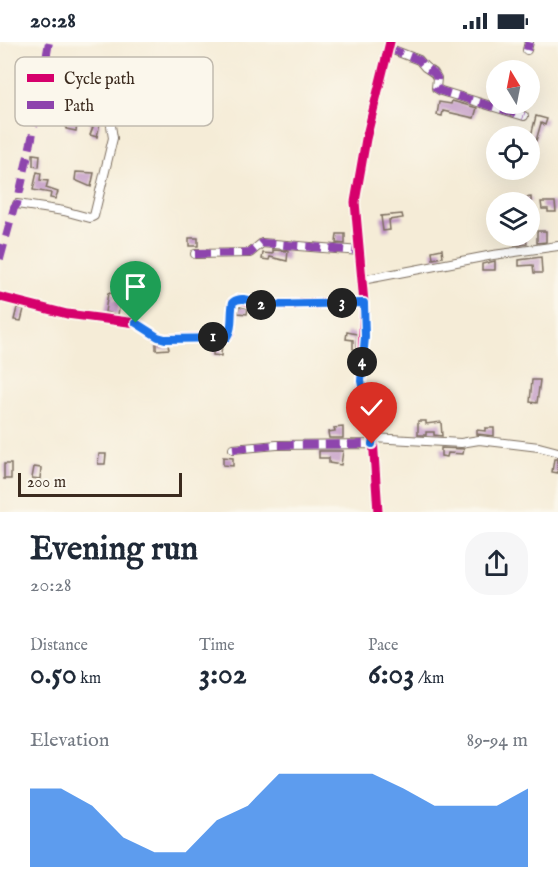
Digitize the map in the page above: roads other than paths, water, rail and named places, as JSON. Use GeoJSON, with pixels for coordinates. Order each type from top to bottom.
{"type":"FeatureCollection","features":[{"type":"Feature","properties":{"kind":"street"},"geometry":{"type":"LineString","coordinates":[[378,512],[372,441],[361,381],[365,337],[364,303],[355,202],[366,140],[389,45],[418,60],[434,73],[437,78],[436,88],[441,91],[524,116]]}},
{"type":"Feature","properties":{"kind":"street"},"geometry":{"type":"LineString","coordinates":[[17,204],[64,211],[90,218],[94,216],[112,138],[111,126]]}},
{"type":"Feature","properties":{"kind":"street"},"geometry":{"type":"LineString","coordinates":[[195,254],[250,253],[262,243],[360,251]]}},
{"type":"Feature","properties":{"kind":"street"},"geometry":{"type":"LineString","coordinates":[[362,280],[493,255],[558,246]]}},
{"type":"Feature","properties":{"kind":"street"},"geometry":{"type":"LineString","coordinates":[[0,297],[67,314],[136,323],[165,339],[226,338],[230,333],[233,302],[239,299],[261,305],[364,303]]}},
{"type":"Feature","properties":{"kind":"street"},"geometry":{"type":"LineString","coordinates":[[233,449],[372,441],[461,443],[479,440],[539,447],[558,452]]}}]}
